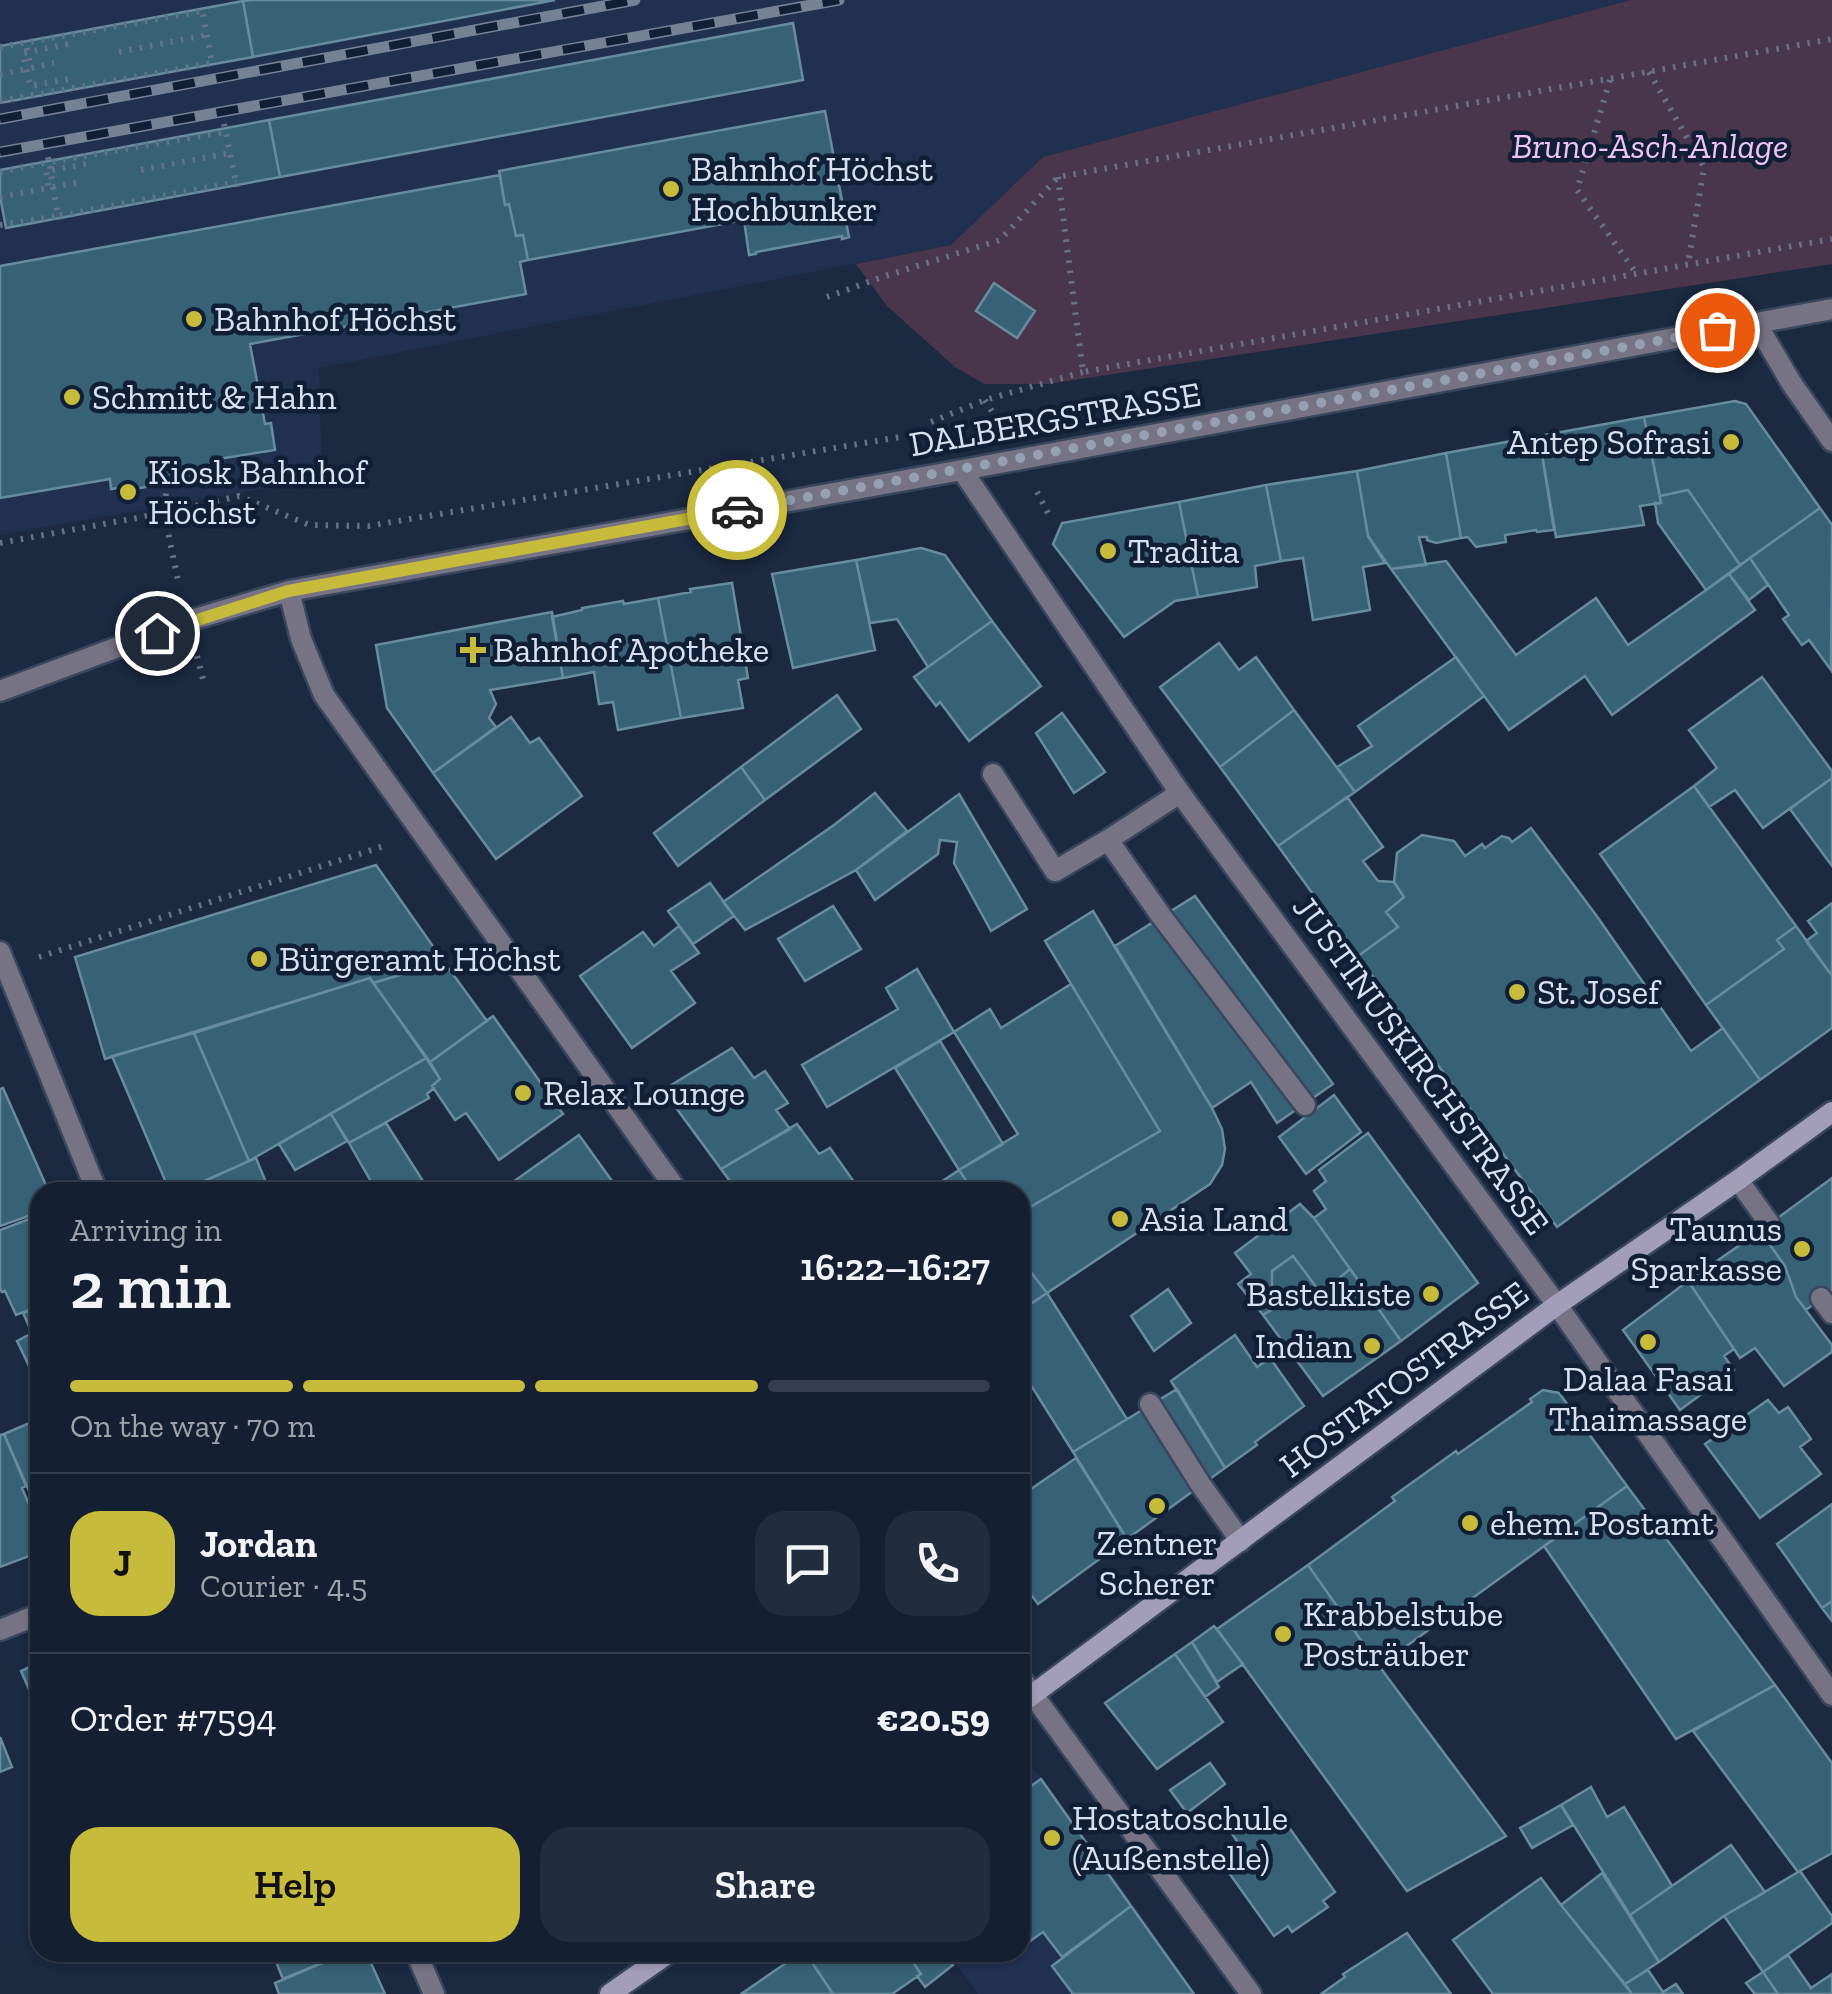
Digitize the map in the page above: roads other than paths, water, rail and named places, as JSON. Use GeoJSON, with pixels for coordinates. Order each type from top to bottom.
{"type":"FeatureCollection","features":[{"type":"Feature","properties":{"kind":"street","name":"DALBERGSTRASSE"},"geometry":{"type":"LineString","coordinates":[[0,690],[188,621],[288,591],[1832,309]]}},
{"type":"Feature","properties":{"kind":"street"},"geometry":{"type":"LineString","coordinates":[[1756,324],[1832,441]]}},
{"type":"Feature","properties":{"kind":"street","name":"JUSTINUSKIRCHSTRASSE"},"geometry":{"type":"LineString","coordinates":[[962,470],[1180,794],[1557,1305],[1832,1695]]}},
{"type":"Feature","properties":{"kind":"street"},"geometry":{"type":"LineString","coordinates":[[288,591],[301,639],[324,695],[671,1182]]}},
{"type":"Feature","properties":{"kind":"street"},"geometry":{"type":"LineString","coordinates":[[994,774],[1055,872],[1180,794]]}},
{"type":"Feature","properties":{"kind":"street"},"geometry":{"type":"LineString","coordinates":[[1108,840],[1305,1105]]}},
{"type":"Feature","properties":{"kind":"street"},"geometry":{"type":"LineString","coordinates":[[5,975],[93,1182]]}},
{"type":"Feature","properties":{"kind":"street","name":"HOSTATOSTRASSE"},"geometry":{"type":"LineString","coordinates":[[1030,1696],[1557,1305],[1832,1112]]}},
{"type":"Feature","properties":{"kind":"street"},"geometry":{"type":"LineString","coordinates":[[1738,1180],[1769,1223]]}},
{"type":"Feature","properties":{"kind":"street"},"geometry":{"type":"LineString","coordinates":[[1150,1404],[1241,1542]]}},
{"type":"Feature","properties":{"kind":"street"},"geometry":{"type":"LineString","coordinates":[[0,1630],[30,1618]]}},
{"type":"Feature","properties":{"kind":"street"},"geometry":{"type":"LineString","coordinates":[[1030,1704],[1251,1994]]}},
{"type":"Feature","properties":{"kind":"street"},"geometry":{"type":"LineString","coordinates":[[420,1962],[434,1994]]}},
{"type":"Feature","properties":{"kind":"street"},"geometry":{"type":"LineString","coordinates":[[610,1994],[656,1962]]}},
{"type":"Feature","properties":{"kind":"railway"},"geometry":{"type":"LineString","coordinates":[[0,119],[635,0]]}},
{"type":"Feature","properties":{"kind":"railway"},"geometry":{"type":"LineString","coordinates":[[0,152],[839,0]]}},
{"type":"Feature","properties":{"kind":"place","name":"Bahnhof Höchst Hochbunker"},"geometry":{"type":"Point","coordinates":[671,189]}},
{"type":"Feature","properties":{"kind":"place","name":"Bahnhof Höchst"},"geometry":{"type":"Point","coordinates":[194,319]}},
{"type":"Feature","properties":{"kind":"place","name":"Schmitt & Hahn"},"geometry":{"type":"Point","coordinates":[72,397]}},
{"type":"Feature","properties":{"kind":"place","name":"Antep Sofrasi"},"geometry":{"type":"Point","coordinates":[1731,442]}},
{"type":"Feature","properties":{"kind":"place","name":"Kiosk Bahnhof Höchst"},"geometry":{"type":"Point","coordinates":[128,492]}},
{"type":"Feature","properties":{"kind":"place","name":"Tradita"},"geometry":{"type":"Point","coordinates":[1108,551]}},
{"type":"Feature","properties":{"kind":"place","name":"Bahnhof Apotheke"},"geometry":{"type":"Point","coordinates":[473,650]}},
{"type":"Feature","properties":{"kind":"place","name":"Bürgeramt Höchst"},"geometry":{"type":"Point","coordinates":[259,959]}},
{"type":"Feature","properties":{"kind":"place","name":"St. Josef"},"geometry":{"type":"Point","coordinates":[1517,992]}},
{"type":"Feature","properties":{"kind":"place","name":"Relax Lounge"},"geometry":{"type":"Point","coordinates":[523,1093]}},
{"type":"Feature","properties":{"kind":"place","name":"Asia Land"},"geometry":{"type":"Point","coordinates":[1120,1219]}},
{"type":"Feature","properties":{"kind":"place","name":"Taunus Sparkasse"},"geometry":{"type":"Point","coordinates":[1802,1249]}},
{"type":"Feature","properties":{"kind":"place","name":"Bastelkiste"},"geometry":{"type":"Point","coordinates":[1431,1294]}},
{"type":"Feature","properties":{"kind":"place","name":"Dalaa Fasai Thaimassage"},"geometry":{"type":"Point","coordinates":[1648,1342]}},
{"type":"Feature","properties":{"kind":"place","name":"Indian"},"geometry":{"type":"Point","coordinates":[1372,1346]}},
{"type":"Feature","properties":{"kind":"place","name":"Zentner Scherer"},"geometry":{"type":"Point","coordinates":[1157,1506]}},
{"type":"Feature","properties":{"kind":"place","name":"ehem. Postamt"},"geometry":{"type":"Point","coordinates":[1470,1523]}},
{"type":"Feature","properties":{"kind":"place","name":"Krabbelstube Posträuber"},"geometry":{"type":"Point","coordinates":[1283,1634]}},
{"type":"Feature","properties":{"kind":"place","name":"Hostatoschule (Außenstelle)"},"geometry":{"type":"Point","coordinates":[1052,1838]}},
{"type":"Feature","properties":{"kind":"park label","name":"Bruno-Asch-Anlage"},"geometry":{"type":"Point","coordinates":[1650,146]}}]}
